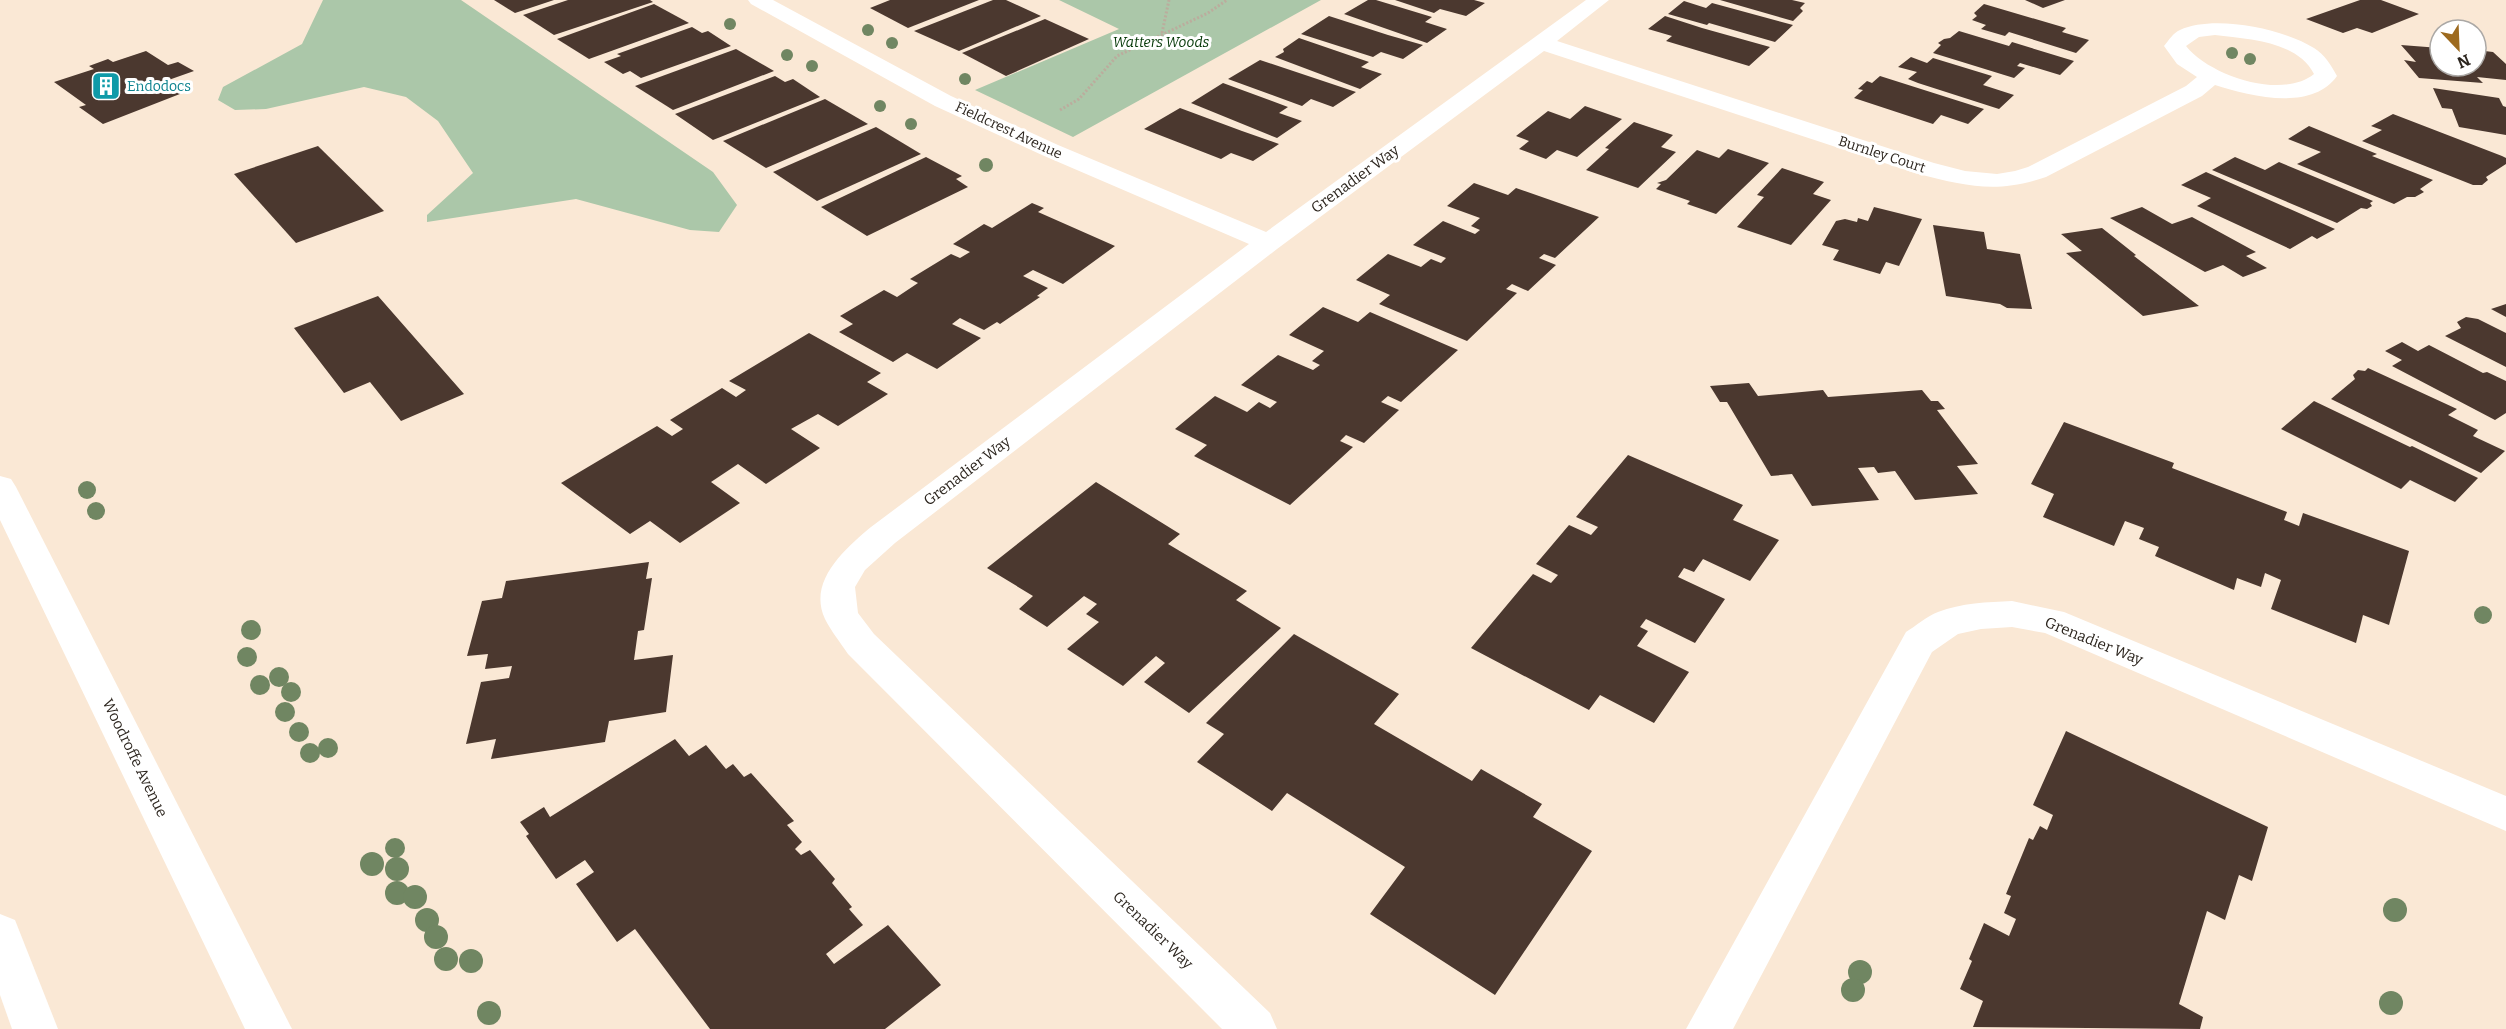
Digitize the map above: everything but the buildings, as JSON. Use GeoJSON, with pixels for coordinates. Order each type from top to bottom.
{"type":"FeatureCollection","features":[{"type":"Feature","properties":{"kind":"street","name":"Fieldcrest Avenue"},"geometry":{"type":"LineString","coordinates":[[758,0],[943,100],[1050,150],[1268,243]]}},
{"type":"Feature","properties":{"kind":"street","name":"Grenadier Way"},"geometry":{"type":"LineString","coordinates":[[1254,1029],[861,644],[841,616],[838,587],[853,561],[883,535],[1268,243],[1599,0]]}},
{"type":"Feature","properties":{"kind":"street"},"geometry":{"type":"LineString","coordinates":[[2215,29],[2247,32],[2271,38],[2296,47],[2314,57],[2323,66],[2326,76],[2320,84],[2304,90],[2280,91],[2239,85],[2212,76],[2193,67],[2179,56],[2175,46],[2180,37],[2195,31],[2215,29]]}},
{"type":"Feature","properties":{"kind":"street","name":"Burnley Court"},"geometry":{"type":"LineString","coordinates":[[1541,43],[1927,169],[1965,178],[1997,181],[2037,172],[2194,91],[2212,76]]}},
{"type":"Feature","properties":{"kind":"street","name":"Woodroffe Avenue"},"geometry":{"type":"LineString","coordinates":[[0,487],[269,1029]]}},
{"type":"Feature","properties":{"kind":"street","name":"Grenadier Way"},"geometry":{"type":"LineString","coordinates":[[1709,1029],[1919,642],[1948,622],[2012,614],[2050,621],[2506,814]]}},
{"type":"Feature","properties":{"kind":"street"},"geometry":{"type":"LineString","coordinates":[[0,934],[35,1029]]}},
{"type":"Feature","properties":{"kind":"path"},"geometry":{"type":"LineString","coordinates":[[1162,33],[1169,0]]}},
{"type":"Feature","properties":{"kind":"path"},"geometry":{"type":"LineString","coordinates":[[1018,134],[1079,99],[1117,56],[1208,13],[1227,0]]}},
{"type":"Feature","properties":{"kind":"green space"},"geometry":{"type":"Polygon","coordinates":[[[323,0],[461,0],[713,172],[737,205],[719,232],[690,230],[576,199],[427,222],[427,215],[473,173],[438,121],[406,97],[364,87],[266,109],[235,110],[218,100],[223,87],[302,44],[323,0]]]}},
{"type":"Feature","properties":{"kind":"green space","name":"Watters Woods"},"geometry":{"type":"Polygon","coordinates":[[[1059,0],[1321,0],[1073,137],[975,90],[1119,29],[1059,0]]]}},
{"type":"Feature","properties":{"kind":"place","name":"Endodocs"},"geometry":{"type":"Point","coordinates":[106,86]}}]}
